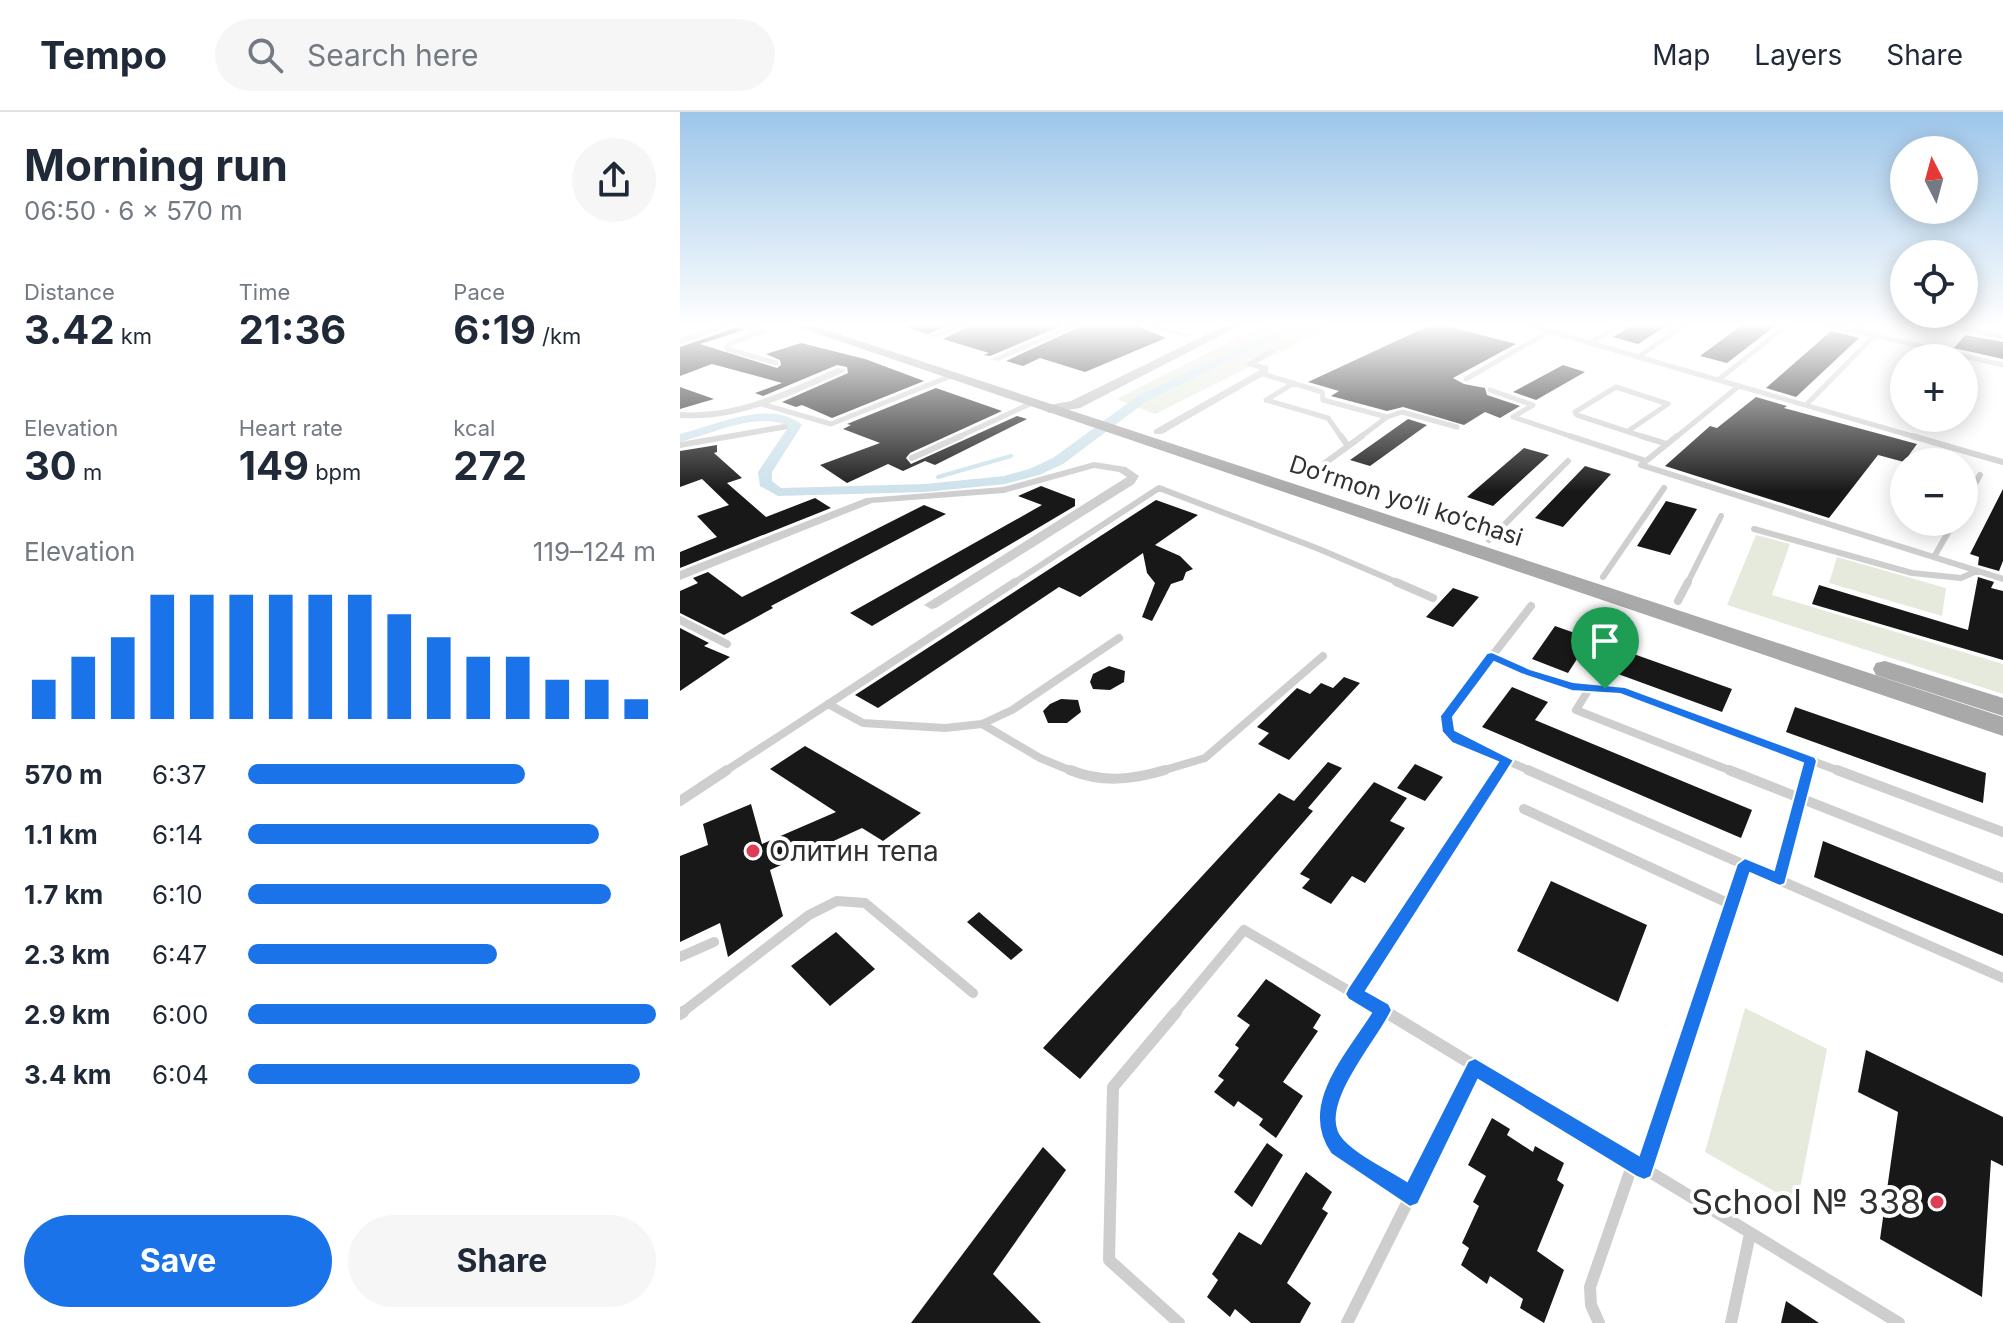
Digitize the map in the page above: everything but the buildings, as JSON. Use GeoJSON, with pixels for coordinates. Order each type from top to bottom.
{"type":"FeatureCollection","features":[{"type":"Feature","properties":{"kind":"main road","name":"Do‘rmon yo‘li ko‘chasi"},"geometry":{"type":"LineString","coordinates":[[962,380],[1032,403],[1051,404],[1075,394],[1110,423],[1158,432],[2003,707]]}},
{"type":"Feature","properties":{"kind":"main road","name":"Do‘rmon yo‘li ko‘chasi"},"geometry":{"type":"LineString","coordinates":[[982,380],[2003,727]]}},
{"type":"Feature","properties":{"kind":"main road"},"geometry":{"type":"LineString","coordinates":[[1075,394],[1103,380]]}},
{"type":"Feature","properties":{"kind":"main road"},"geometry":{"type":"LineString","coordinates":[[1075,394],[1109,380]]}},
{"type":"Feature","properties":{"kind":"street"},"geometry":{"type":"LineString","coordinates":[[680,415],[700,417],[731,412],[817,380]]}},
{"type":"Feature","properties":{"kind":"street"},"geometry":{"type":"LineString","coordinates":[[1158,432],[1249,380]]}},
{"type":"Feature","properties":{"kind":"street"},"geometry":{"type":"LineString","coordinates":[[680,445],[784,427]]}},
{"type":"Feature","properties":{"kind":"street"},"geometry":{"type":"LineString","coordinates":[[680,576],[870,500],[1004,490],[1094,465],[1122,469],[1133,476],[1130,482],[931,605]]}},
{"type":"Feature","properties":{"kind":"lane"},"geometry":{"type":"LineString","coordinates":[[758,403],[831,424],[942,380]]}},
{"type":"Feature","properties":{"kind":"lane"},"geometry":{"type":"LineString","coordinates":[[1282,380],[1322,392],[1323,400],[1387,417]]}},
{"type":"Feature","properties":{"kind":"lane"},"geometry":{"type":"LineString","coordinates":[[1718,380],[2003,462]]}},
{"type":"Feature","properties":{"kind":"lane"},"geometry":{"type":"LineString","coordinates":[[1806,405],[1831,380]]}},
{"type":"Feature","properties":{"kind":"lane"},"geometry":{"type":"LineString","coordinates":[[1294,383],[1266,400],[1328,418],[1348,446]]}},
{"type":"Feature","properties":{"kind":"lane"},"geometry":{"type":"LineString","coordinates":[[1739,386],[1641,465],[2003,579]]}},
{"type":"Feature","properties":{"kind":"lane"},"geometry":{"type":"LineString","coordinates":[[1628,431],[1668,404],[1616,387],[1575,412],[1577,415],[1667,444]]}},
{"type":"Feature","properties":{"kind":"lane"},"geometry":{"type":"LineString","coordinates":[[1490,390],[1533,405],[1513,417],[1646,461]]}},
{"type":"Feature","properties":{"kind":"lane"},"geometry":{"type":"LineString","coordinates":[[912,458],[1032,403]]}},
{"type":"Feature","properties":{"kind":"lane"},"geometry":{"type":"LineString","coordinates":[[1325,463],[1387,417],[1402,412],[1457,427]]}},
{"type":"Feature","properties":{"kind":"lane"},"geometry":{"type":"LineString","coordinates":[[1489,540],[1568,461]]}},
{"type":"Feature","properties":{"kind":"lane"},"geometry":{"type":"LineString","coordinates":[[1978,478],[1980,475]]}},
{"type":"Feature","properties":{"kind":"lane"},"geometry":{"type":"LineString","coordinates":[[680,801],[1159,488],[1319,549],[1433,598]]}},
{"type":"Feature","properties":{"kind":"lane"},"geometry":{"type":"LineString","coordinates":[[1603,577],[1664,488]]}},
{"type":"Feature","properties":{"kind":"lane"},"geometry":{"type":"LineString","coordinates":[[1678,601],[1721,516]]}},
{"type":"Feature","properties":{"kind":"lane"},"geometry":{"type":"LineString","coordinates":[[1754,529],[1912,573],[1961,578],[1977,571]]}},
{"type":"Feature","properties":{"kind":"lane"},"geometry":{"type":"LineString","coordinates":[[1934,557],[1946,536]]}},
{"type":"Feature","properties":{"kind":"lane"},"geometry":{"type":"LineString","coordinates":[[1531,606],[1447,716],[1445,725],[1457,739],[2003,978]]}},
{"type":"Feature","properties":{"kind":"lane"},"geometry":{"type":"LineString","coordinates":[[680,620],[727,644]]}},
{"type":"Feature","properties":{"kind":"lane"},"geometry":{"type":"LineString","coordinates":[[828,704],[863,723],[945,728],[982,724],[1012,710],[1119,638]]}},
{"type":"Feature","properties":{"kind":"lane"},"geometry":{"type":"LineString","coordinates":[[982,724],[1040,758],[1091,779],[1136,779],[1205,758],[1323,656]]}},
{"type":"Feature","properties":{"kind":"lane"},"geometry":{"type":"LineString","coordinates":[[1492,656],[1525,672],[1589,689],[1621,690],[2003,832]]}},
{"type":"Feature","properties":{"kind":"lane"},"geometry":{"type":"LineString","coordinates":[[1589,689],[1576,710],[2003,878]]}},
{"type":"Feature","properties":{"kind":"lane"},"geometry":{"type":"LineString","coordinates":[[1354,994],[1507,760]]}},
{"type":"Feature","properties":{"kind":"lane"},"geometry":{"type":"LineString","coordinates":[[1780,880],[1811,761]]}},
{"type":"Feature","properties":{"kind":"lane"},"geometry":{"type":"LineString","coordinates":[[1524,809],[1732,905]]}},
{"type":"Feature","properties":{"kind":"lane"},"geometry":{"type":"LineString","coordinates":[[1599,1323],[1591,1305],[1590,1287],[1639,1166],[1745,864]]}},
{"type":"Feature","properties":{"kind":"lane"},"geometry":{"type":"LineString","coordinates":[[680,1014],[809,915],[837,901],[865,903],[973,993]]}},
{"type":"Feature","properties":{"kind":"lane"},"geometry":{"type":"LineString","coordinates":[[1179,1323],[1109,1260],[1113,1087],[1244,930],[1383,1010],[1899,1323]]}},
{"type":"Feature","properties":{"kind":"lane"},"geometry":{"type":"LineString","coordinates":[[680,957],[714,942]]}},
{"type":"Feature","properties":{"kind":"lane"},"geometry":{"type":"LineString","coordinates":[[1383,1010],[1332,1091],[1325,1122],[1329,1135],[1338,1147],[1410,1196]]}},
{"type":"Feature","properties":{"kind":"lane"},"geometry":{"type":"LineString","coordinates":[[1347,1323],[1475,1067]]}},
{"type":"Feature","properties":{"kind":"lane"},"geometry":{"type":"LineString","coordinates":[[1731,1323],[1750,1234]]}},
{"type":"Feature","properties":{"kind":"shaded area"},"geometry":{"type":"Polygon","coordinates":[[[1155,380],[1224,380],[1155,414],[1117,399],[1155,380]]]}},
{"type":"Feature","properties":{"kind":"shaded area"},"geometry":{"type":"Polygon","coordinates":[[[1756,535],[1790,544],[1772,595],[2003,664],[2003,694],[1727,605],[1756,535]]]}},
{"type":"Feature","properties":{"kind":"shaded area"},"geometry":{"type":"Polygon","coordinates":[[[1837,557],[1946,588],[1942,616],[1829,583],[1837,557]]]}},
{"type":"Feature","properties":{"kind":"shaded area"},"geometry":{"type":"Polygon","coordinates":[[[1745,1008],[1827,1049],[1797,1204],[1705,1152],[1745,1008]]]}},
{"type":"Feature","properties":{"kind":"waterway"},"geometry":{"type":"LineString","coordinates":[[680,438],[755,419],[771,418],[796,425],[765,472],[765,483],[778,492],[925,488],[1005,480],[1058,461],[1143,398],[1182,380]]}},
{"type":"Feature","properties":{"kind":"waterway"},"geometry":{"type":"LineString","coordinates":[[938,477],[1011,456]]}},
{"type":"Feature","properties":{"kind":"place","name":"Олитин тепа"},"geometry":{"type":"Point","coordinates":[753,851]}},
{"type":"Feature","properties":{"kind":"place","name":"School № 338"},"geometry":{"type":"Point","coordinates":[1937,1202]}},
{"type":"Feature","properties":{"kind":"route"},"geometry":{"type":"LineString","coordinates":[[1492,656],[1525,672],[1572,687],[1605,689],[1621,690],[1811,761],[1780,880],[1745,864],[1644,1169],[1475,1067],[1410,1196],[1338,1147],[1329,1135],[1325,1122],[1332,1091],[1383,1010],[1354,994],[1507,760],[1457,739],[1448,732],[1445,725],[1447,716],[1492,656]]}}]}
